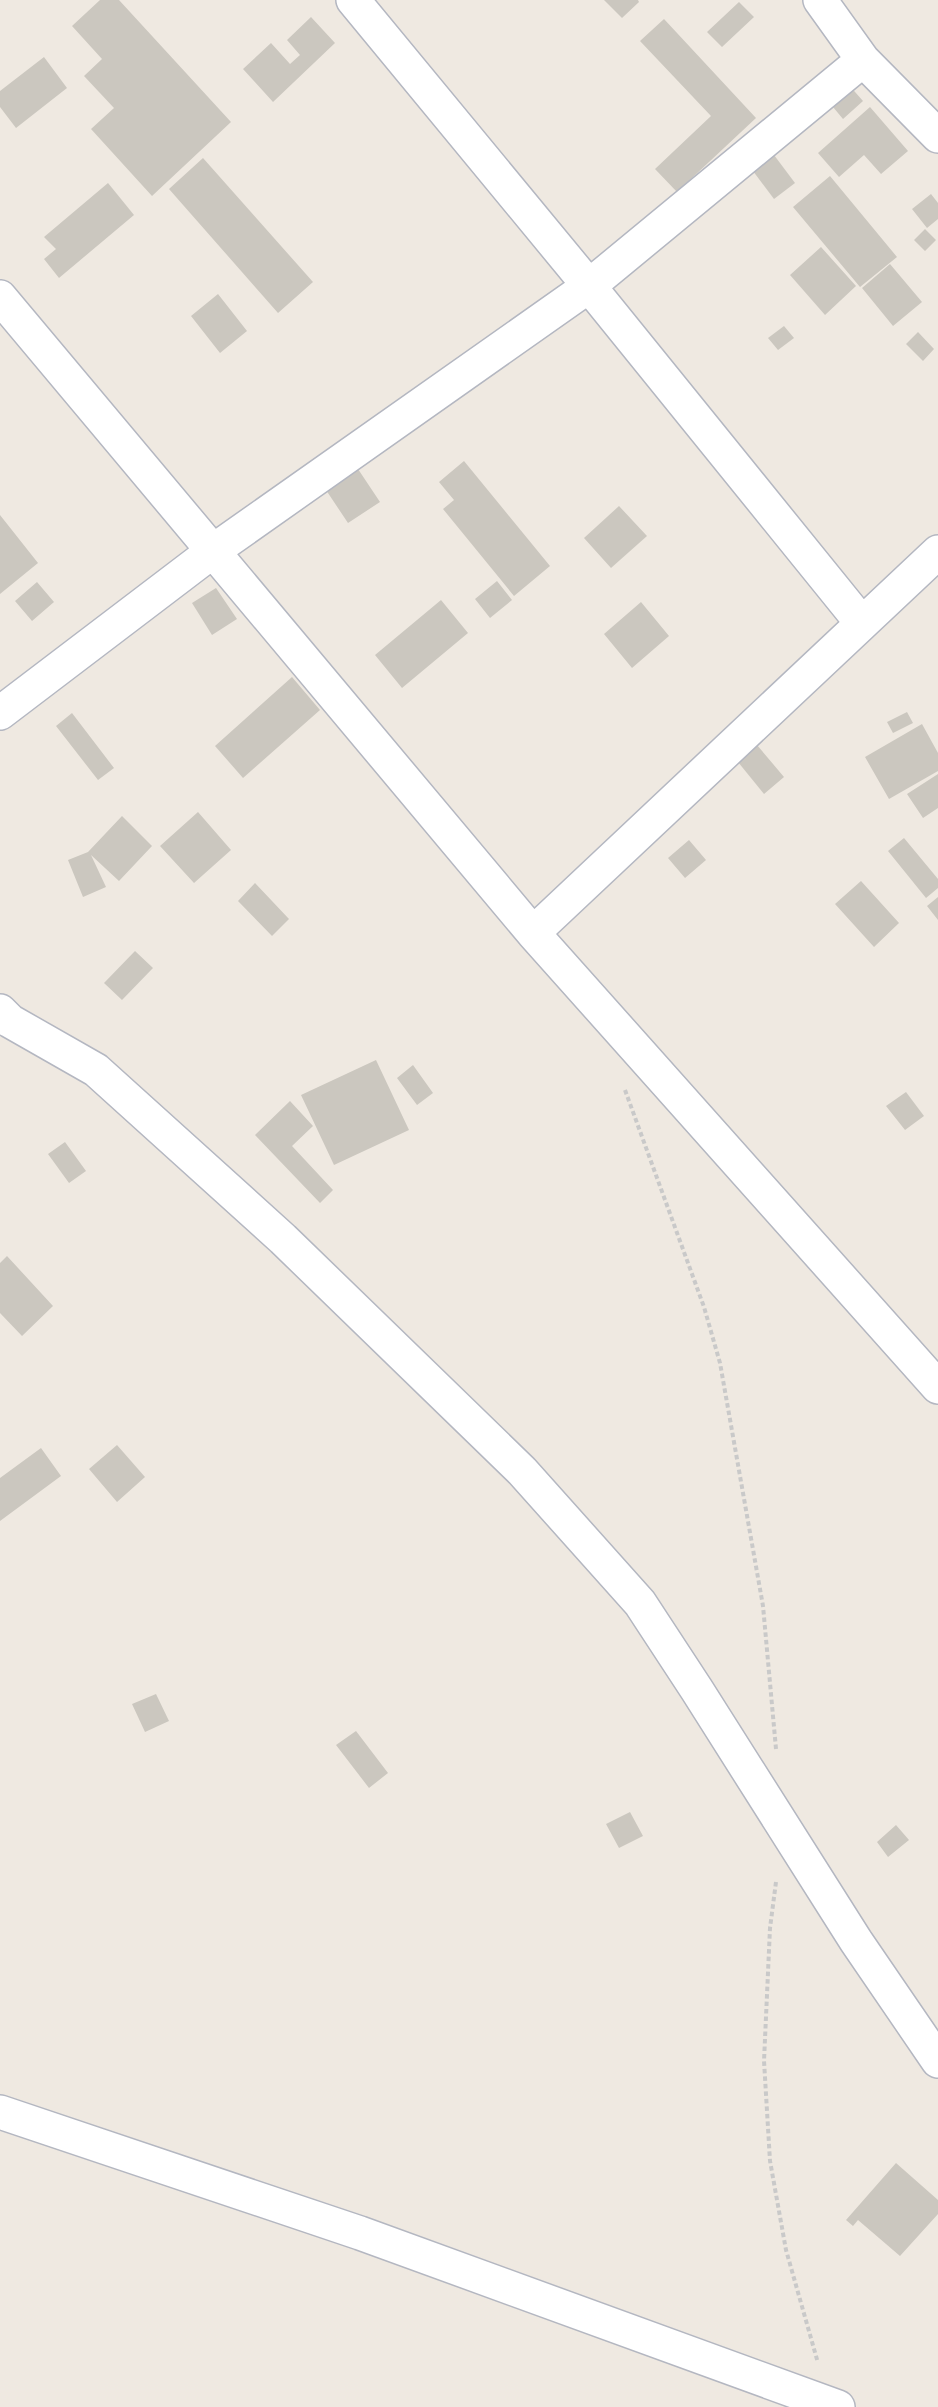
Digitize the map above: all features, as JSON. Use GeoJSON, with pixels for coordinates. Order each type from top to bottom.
{"type":"FeatureCollection","features":[{"type":"Feature","properties":{"kind":"street"},"geometry":{"type":"LineString","coordinates":[[353,0],[589,286],[861,622]]}},
{"type":"Feature","properties":{"kind":"street"},"geometry":{"type":"LineString","coordinates":[[820,0],[863,60],[938,136]]}},
{"type":"Feature","properties":{"kind":"street"},"geometry":{"type":"LineString","coordinates":[[0,713],[213,551],[589,286],[863,60]]}},
{"type":"Feature","properties":{"kind":"street"},"geometry":{"type":"LineString","coordinates":[[0,297],[533,933],[938,1387]]}},
{"type":"Feature","properties":{"kind":"street"},"geometry":{"type":"LineString","coordinates":[[533,933],[938,552]]}},
{"type":"Feature","properties":{"kind":"street"},"geometry":{"type":"LineString","coordinates":[[0,1011],[10,1021],[96,1070],[283,1239],[522,1471],[632,1594],[698,1690],[856,1941],[938,2061]]}},
{"type":"Feature","properties":{"kind":"street"},"geometry":{"type":"LineString","coordinates":[[0,2112],[360,2234],[838,2407]]}},
{"type":"Feature","properties":{"kind":"building"},"geometry":{"type":"Polygon","coordinates":[[[100,0],[119,0],[231,122],[152,196],[91,129],[114,108],[84,76],[102,59],[72,26],[100,0]]]}},
{"type":"Feature","properties":{"kind":"building"},"geometry":{"type":"Polygon","coordinates":[[[604,0],[638,0],[639,2],[622,18],[604,0]]]}},
{"type":"Feature","properties":{"kind":"building"},"geometry":{"type":"Polygon","coordinates":[[[739,2],[754,17],[722,47],[707,32],[739,2]]]}},
{"type":"Feature","properties":{"kind":"building"},"geometry":{"type":"Polygon","coordinates":[[[311,17],[335,43],[273,102],[243,69],[271,43],[290,64],[300,55],[287,40],[311,17]]]}},
{"type":"Feature","properties":{"kind":"building"},"geometry":{"type":"Polygon","coordinates":[[[664,19],[756,118],[677,192],[655,169],[711,116],[640,41],[664,19]]]}},
{"type":"Feature","properties":{"kind":"building"},"geometry":{"type":"Polygon","coordinates":[[[44,57],[67,88],[16,128],[0,107],[0,91],[44,57]]]}},
{"type":"Feature","properties":{"kind":"building"},"geometry":{"type":"Polygon","coordinates":[[[848,84],[863,101],[843,119],[828,101],[848,84]]]}},
{"type":"Feature","properties":{"kind":"building"},"geometry":{"type":"Polygon","coordinates":[[[870,107],[908,151],[881,174],[864,155],[839,177],[818,153],[870,107]]]}},
{"type":"Feature","properties":{"kind":"building"},"geometry":{"type":"Polygon","coordinates":[[[774,155],[795,183],[774,199],[753,171],[774,155]]]}},
{"type":"Feature","properties":{"kind":"building"},"geometry":{"type":"Polygon","coordinates":[[[203,158],[313,282],[278,313],[169,189],[203,158]]]}},
{"type":"Feature","properties":{"kind":"building"},"geometry":{"type":"Polygon","coordinates":[[[830,176],[897,257],[860,287],[793,207],[830,176]]]}},
{"type":"Feature","properties":{"kind":"building"},"geometry":{"type":"Polygon","coordinates":[[[108,183],[134,215],[59,278],[44,259],[56,249],[44,237],[108,183]]]}},
{"type":"Feature","properties":{"kind":"building"},"geometry":{"type":"Polygon","coordinates":[[[931,194],[938,203],[938,219],[927,228],[912,209],[931,194]]]}},
{"type":"Feature","properties":{"kind":"building"},"geometry":{"type":"Polygon","coordinates":[[[925,229],[936,240],[925,251],[914,240],[925,229]]]}},
{"type":"Feature","properties":{"kind":"building"},"geometry":{"type":"Polygon","coordinates":[[[821,247],[856,286],[825,315],[790,275],[821,247]]]}},
{"type":"Feature","properties":{"kind":"building"},"geometry":{"type":"Polygon","coordinates":[[[890,264],[922,302],[893,326],[862,288],[890,264]]]}},
{"type":"Feature","properties":{"kind":"building"},"geometry":{"type":"Polygon","coordinates":[[[218,294],[247,331],[220,353],[191,316],[218,294]]]}},
{"type":"Feature","properties":{"kind":"building"},"geometry":{"type":"Polygon","coordinates":[[[784,326],[794,338],[778,350],[768,338],[784,326]]]}},
{"type":"Feature","properties":{"kind":"building"},"geometry":{"type":"Polygon","coordinates":[[[918,332],[934,349],[923,361],[906,344],[918,332]]]}},
{"type":"Feature","properties":{"kind":"building"},"geometry":{"type":"Polygon","coordinates":[[[464,461],[550,566],[514,596],[443,509],[454,500],[439,482],[464,461]]]}},
{"type":"Feature","properties":{"kind":"building"},"geometry":{"type":"Polygon","coordinates":[[[356,466],[380,502],[348,523],[324,487],[356,466]]]}},
{"type":"Feature","properties":{"kind":"building"},"geometry":{"type":"Polygon","coordinates":[[[619,506],[647,536],[611,568],[584,538],[619,506]]]}},
{"type":"Feature","properties":{"kind":"building"},"geometry":{"type":"Polygon","coordinates":[[[0,515],[38,563],[0,594],[0,515]]]}},
{"type":"Feature","properties":{"kind":"building"},"geometry":{"type":"Polygon","coordinates":[[[497,581],[512,600],[490,618],[475,599],[497,581]]]}},
{"type":"Feature","properties":{"kind":"building"},"geometry":{"type":"Polygon","coordinates":[[[37,582],[54,602],[32,621],[15,601],[37,582]]]}},
{"type":"Feature","properties":{"kind":"building"},"geometry":{"type":"Polygon","coordinates":[[[216,588],[237,619],[212,635],[192,603],[216,588]]]}},
{"type":"Feature","properties":{"kind":"building"},"geometry":{"type":"Polygon","coordinates":[[[441,600],[468,633],[402,688],[375,655],[441,600]]]}},
{"type":"Feature","properties":{"kind":"building"},"geometry":{"type":"Polygon","coordinates":[[[641,602],[669,636],[632,668],[604,634],[641,602]]]}},
{"type":"Feature","properties":{"kind":"building"},"geometry":{"type":"Polygon","coordinates":[[[292,677],[320,710],[243,778],[215,746],[292,677]]]}},
{"type":"Feature","properties":{"kind":"building"},"geometry":{"type":"Polygon","coordinates":[[[907,712],[913,723],[893,733],[887,722],[907,712]]]}},
{"type":"Feature","properties":{"kind":"building"},"geometry":{"type":"Polygon","coordinates":[[[72,713],[114,768],[98,780],[56,726],[72,713]]]}},
{"type":"Feature","properties":{"kind":"building"},"geometry":{"type":"Polygon","coordinates":[[[922,724],[938,753],[938,771],[889,799],[865,757],[922,724]]]}},
{"type":"Feature","properties":{"kind":"building"},"geometry":{"type":"Polygon","coordinates":[[[757,745],[784,777],[764,794],[738,762],[757,745]]]}},
{"type":"Feature","properties":{"kind":"building"},"geometry":{"type":"Polygon","coordinates":[[[938,774],[938,808],[923,818],[907,794],[938,774]]]}},
{"type":"Feature","properties":{"kind":"building"},"geometry":{"type":"Polygon","coordinates":[[[198,812],[231,850],[194,883],[160,846],[198,812]]]}},
{"type":"Feature","properties":{"kind":"building"},"geometry":{"type":"Polygon","coordinates":[[[122,816],[152,846],[119,881],[91,855],[106,887],[83,897],[68,860],[88,852],[122,816]]]}},
{"type":"Feature","properties":{"kind":"building"},"geometry":{"type":"Polygon","coordinates":[[[904,838],[938,879],[938,888],[926,898],[888,851],[904,838]]]}},
{"type":"Feature","properties":{"kind":"building"},"geometry":{"type":"Polygon","coordinates":[[[689,840],[706,860],[685,878],[668,858],[689,840]]]}},
{"type":"Feature","properties":{"kind":"building"},"geometry":{"type":"Polygon","coordinates":[[[861,881],[899,923],[874,947],[835,904],[861,881]]]}},
{"type":"Feature","properties":{"kind":"building"},"geometry":{"type":"Polygon","coordinates":[[[255,883],[289,919],[272,936],[238,901],[255,883]]]}},
{"type":"Feature","properties":{"kind":"building"},"geometry":{"type":"Polygon","coordinates":[[[938,897],[938,920],[927,906],[938,897]]]}},
{"type":"Feature","properties":{"kind":"building"},"geometry":{"type":"Polygon","coordinates":[[[135,951],[153,968],[122,1000],[104,983],[135,951]]]}},
{"type":"Feature","properties":{"kind":"building"},"geometry":{"type":"Polygon","coordinates":[[[376,1060],[409,1130],[334,1165],[301,1095],[376,1060]]]}},
{"type":"Feature","properties":{"kind":"building"},"geometry":{"type":"Polygon","coordinates":[[[413,1065],[433,1093],[417,1105],[397,1078],[413,1065]]]}},
{"type":"Feature","properties":{"kind":"building"},"geometry":{"type":"Polygon","coordinates":[[[906,1092],[924,1116],[905,1130],[886,1106],[906,1092]]]}},
{"type":"Feature","properties":{"kind":"building"},"geometry":{"type":"Polygon","coordinates":[[[290,1101],[313,1126],[292,1146],[333,1190],[320,1203],[255,1135],[290,1101]]]}},
{"type":"Feature","properties":{"kind":"building"},"geometry":{"type":"Polygon","coordinates":[[[65,1142],[86,1171],[69,1183],[48,1154],[65,1142]]]}},
{"type":"Feature","properties":{"kind":"building"},"geometry":{"type":"Polygon","coordinates":[[[7,1256],[53,1306],[22,1336],[0,1313],[0,1263],[7,1256]]]}},
{"type":"Feature","properties":{"kind":"building"},"geometry":{"type":"Polygon","coordinates":[[[117,1445],[145,1477],[117,1502],[89,1469],[117,1445]]]}},
{"type":"Feature","properties":{"kind":"building"},"geometry":{"type":"Polygon","coordinates":[[[41,1448],[61,1476],[0,1521],[0,1478],[41,1448]]]}},
{"type":"Feature","properties":{"kind":"building"},"geometry":{"type":"Polygon","coordinates":[[[156,1694],[169,1721],[145,1732],[132,1704],[156,1694]]]}},
{"type":"Feature","properties":{"kind":"building"},"geometry":{"type":"Polygon","coordinates":[[[356,1731],[388,1773],[369,1788],[336,1745],[356,1731]]]}},
{"type":"Feature","properties":{"kind":"building"},"geometry":{"type":"Polygon","coordinates":[[[630,1812],[643,1836],[619,1848],[606,1824],[630,1812]]]}},
{"type":"Feature","properties":{"kind":"building"},"geometry":{"type":"Polygon","coordinates":[[[896,1825],[909,1840],[888,1857],[877,1842],[896,1825]]]}},
{"type":"Feature","properties":{"kind":"building"},"geometry":{"type":"Polygon","coordinates":[[[896,2163],[938,2200],[938,2214],[900,2256],[858,2220],[853,2226],[846,2220],[896,2163]]]}}]}
